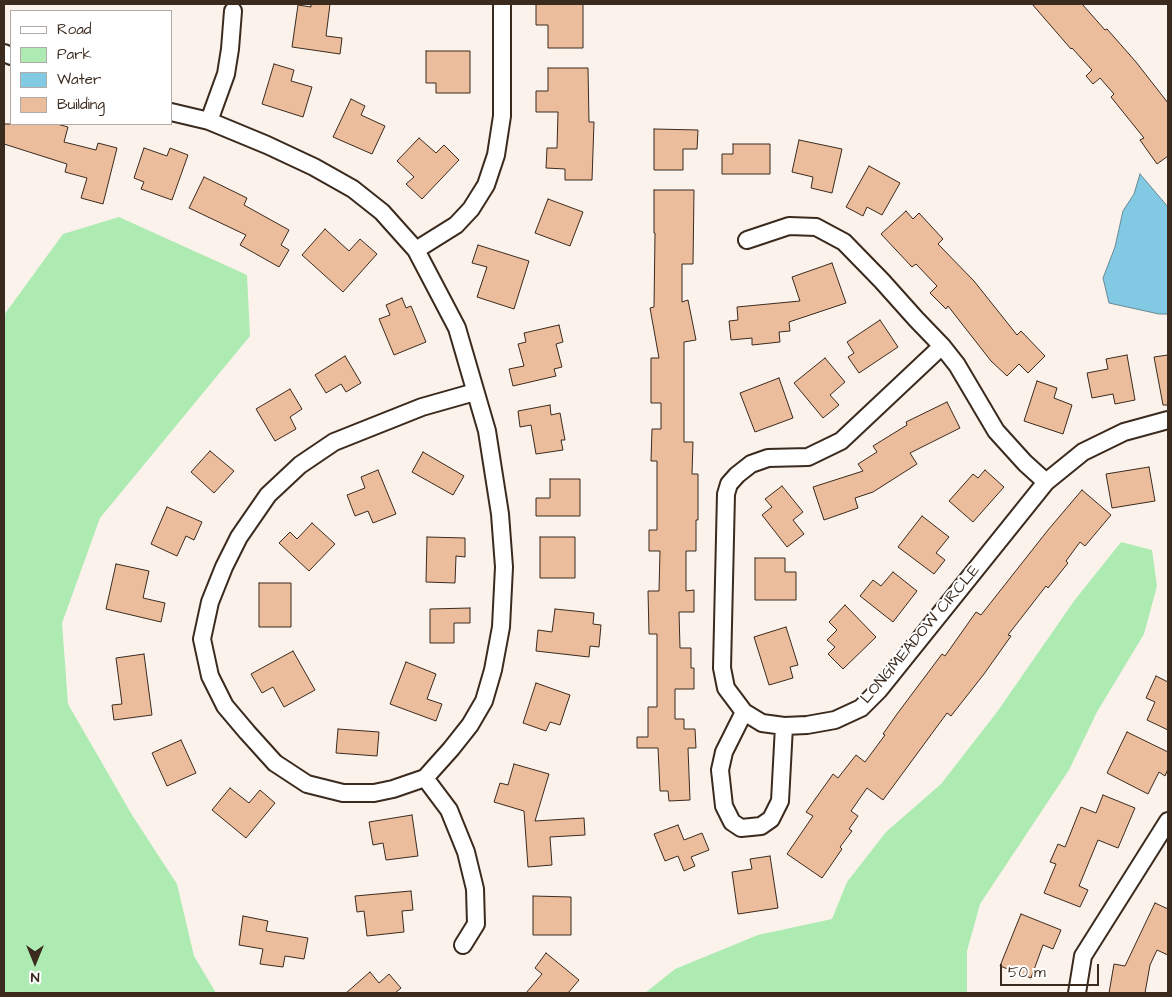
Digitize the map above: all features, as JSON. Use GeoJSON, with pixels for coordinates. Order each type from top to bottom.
{"type":"FeatureCollection","features":[{"type":"Feature","properties":{"kind":"street"},"geometry":{"type":"LineString","coordinates":[[416,250],[456,225],[470,209],[486,185],[496,155],[502,116],[502,4]]}},
{"type":"Feature","properties":{"kind":"street"},"geometry":{"type":"LineString","coordinates":[[209,121],[226,74],[233,11]]}},
{"type":"Feature","properties":{"kind":"street"},"geometry":{"type":"LineString","coordinates":[[172,112],[209,121],[314,167],[352,190],[382,212],[416,250],[456,328],[487,431],[500,514],[504,567],[501,626],[493,670],[484,701],[470,725],[425,778],[393,790],[374,793],[342,793],[306,784],[274,763],[225,706],[210,676],[202,639],[210,602],[224,567],[239,537],[268,495],[300,465],[334,442],[422,408],[475,392]]}},
{"type":"Feature","properties":{"kind":"street"},"geometry":{"type":"LineString","coordinates":[[748,240],[789,226],[816,228],[844,242],[942,346],[957,365],[996,431],[1025,463],[1046,482]]}},
{"type":"Feature","properties":{"kind":"street","name":"LONGMEADOW CIRCLE"},"geometry":{"type":"LineString","coordinates":[[942,346],[841,441],[808,457],[768,458],[751,464],[729,484],[726,494],[722,668],[726,688],[744,712],[762,723],[784,726],[807,726],[835,720],[861,708],[879,690],[1046,482],[1083,452],[1124,432],[1168,420]]}},
{"type":"Feature","properties":{"kind":"street"},"geometry":{"type":"LineString","coordinates":[[744,712],[724,752],[720,770],[724,806],[732,822],[742,828],[761,826],[771,819],[780,801],[784,726]]}},
{"type":"Feature","properties":{"kind":"street"},"geometry":{"type":"LineString","coordinates":[[425,778],[449,810],[466,852],[475,889],[476,924],[463,944]]}},
{"type":"Feature","properties":{"kind":"street"},"geometry":{"type":"LineString","coordinates":[[1077,993],[1084,956],[1168,821]]}},
{"type":"Feature","properties":{"kind":"green space"},"geometry":{"type":"Polygon","coordinates":[[[119,217],[247,275],[250,336],[100,518],[62,623],[68,704],[132,815],[177,884],[194,956],[216,993],[5,993],[4,315],[63,234],[119,217]]]}},
{"type":"Feature","properties":{"kind":"green space"},"geometry":{"type":"Polygon","coordinates":[[[1121,542],[1152,550],[1157,586],[1144,634],[1097,712],[1069,770],[980,904],[967,951],[967,993],[645,993],[675,969],[758,935],[832,919],[847,882],[886,832],[941,784],[997,712],[1074,601],[1121,542]]]}},
{"type":"Feature","properties":{"kind":"water"},"geometry":{"type":"Polygon","coordinates":[[[1140,174],[1168,207],[1168,314],[1159,314],[1109,303],[1103,278],[1115,247],[1123,211],[1134,194],[1140,174]]]}},
{"type":"Feature","properties":{"kind":"building"},"geometry":{"type":"Polygon","coordinates":[[[311,4],[330,4],[326,36],[342,38],[340,54],[292,47],[298,5],[311,7],[311,4]]]}},
{"type":"Feature","properties":{"kind":"building"},"geometry":{"type":"Polygon","coordinates":[[[536,4],[583,4],[583,48],[548,48],[548,25],[536,25],[536,4]]]}},
{"type":"Feature","properties":{"kind":"building"},"geometry":{"type":"Polygon","coordinates":[[[1032,4],[1082,4],[1105,30],[1107,29],[1168,103],[1168,156],[1157,164],[1140,140],[1144,138],[1111,97],[1114,94],[1100,78],[1093,84],[1086,76],[1092,70],[1032,4]]]}},
{"type":"Feature","properties":{"kind":"building"},"geometry":{"type":"Polygon","coordinates":[[[426,51],[470,51],[470,93],[436,93],[436,83],[426,83],[426,51]]]}},
{"type":"Feature","properties":{"kind":"building"},"geometry":{"type":"Polygon","coordinates":[[[274,64],[294,70],[291,81],[312,87],[303,117],[262,104],[274,64]]]}},
{"type":"Feature","properties":{"kind":"building"},"geometry":{"type":"Polygon","coordinates":[[[548,68],[588,68],[589,122],[594,122],[592,180],[565,180],[565,169],[546,168],[547,148],[557,148],[558,112],[536,112],[536,91],[548,91],[548,68]]]}},
{"type":"Feature","properties":{"kind":"building"},"geometry":{"type":"Polygon","coordinates":[[[351,99],[365,106],[361,115],[385,126],[372,154],[333,137],[351,99]]]}},
{"type":"Feature","properties":{"kind":"building"},"geometry":{"type":"Polygon","coordinates":[[[4,124],[61,125],[68,127],[64,142],[96,150],[98,143],[117,148],[103,204],[81,198],[87,178],[65,172],[67,164],[4,144],[4,124]]]}},
{"type":"Feature","properties":{"kind":"building"},"geometry":{"type":"Polygon","coordinates":[[[654,129],[698,130],[697,149],[683,149],[683,170],[654,170],[654,129]]]}},
{"type":"Feature","properties":{"kind":"building"},"geometry":{"type":"Polygon","coordinates":[[[419,138],[436,153],[444,145],[459,160],[422,199],[406,184],[414,177],[397,161],[419,138]]]}},
{"type":"Feature","properties":{"kind":"building"},"geometry":{"type":"Polygon","coordinates":[[[799,140],[842,149],[832,193],[811,188],[813,177],[792,172],[799,140]]]}},
{"type":"Feature","properties":{"kind":"building"},"geometry":{"type":"Polygon","coordinates":[[[733,144],[770,144],[770,174],[722,174],[722,154],[733,154],[733,144]]]}},
{"type":"Feature","properties":{"kind":"building"},"geometry":{"type":"Polygon","coordinates":[[[144,148],[167,156],[170,148],[188,155],[172,200],[141,189],[144,182],[134,178],[144,148]]]}},
{"type":"Feature","properties":{"kind":"building"},"geometry":{"type":"Polygon","coordinates":[[[869,166],[900,183],[882,215],[867,207],[863,216],[846,207],[869,166]]]}},
{"type":"Feature","properties":{"kind":"building"},"geometry":{"type":"Polygon","coordinates":[[[204,177],[247,198],[244,205],[289,230],[281,245],[289,250],[279,267],[240,245],[246,235],[189,208],[204,177]]]}},
{"type":"Feature","properties":{"kind":"building"},"geometry":{"type":"Polygon","coordinates":[[[654,190],[694,190],[693,264],[682,264],[682,302],[688,300],[696,340],[684,342],[684,442],[693,442],[692,474],[698,474],[698,520],[696,520],[696,551],[686,551],[686,591],[694,590],[694,612],[679,612],[680,648],[691,648],[691,668],[694,668],[694,689],[675,689],[675,719],[684,719],[684,729],[695,729],[696,748],[688,748],[690,800],[669,801],[668,791],[660,791],[658,748],[637,748],[637,737],[648,737],[648,707],[657,707],[657,634],[649,634],[648,591],[659,591],[660,551],[649,551],[649,530],[657,530],[657,461],[651,461],[652,429],[661,429],[661,403],[651,403],[651,358],[659,358],[650,308],[654,307],[654,190]]]}},
{"type":"Feature","properties":{"kind":"building"},"geometry":{"type":"Polygon","coordinates":[[[548,199],[583,212],[570,246],[535,233],[548,199]]]}},
{"type":"Feature","properties":{"kind":"building"},"geometry":{"type":"Polygon","coordinates":[[[906,211],[913,219],[919,213],[943,239],[938,244],[974,281],[1017,335],[1021,331],[1045,356],[1028,373],[1019,364],[1007,376],[991,361],[948,306],[946,309],[930,293],[937,286],[916,264],[912,267],[881,234],[906,211]]]}},
{"type":"Feature","properties":{"kind":"building"},"geometry":{"type":"Polygon","coordinates":[[[325,229],[349,251],[360,239],[377,254],[343,292],[302,255],[325,229]]]}},
{"type":"Feature","properties":{"kind":"building"},"geometry":{"type":"Polygon","coordinates":[[[478,245],[529,261],[514,309],[477,297],[487,267],[472,263],[478,245]]]}},
{"type":"Feature","properties":{"kind":"building"},"geometry":{"type":"Polygon","coordinates":[[[832,263],[846,303],[789,322],[790,331],[779,332],[780,342],[752,345],[752,338],[731,340],[729,321],[738,320],[737,307],[800,301],[792,277],[832,263]]]}},
{"type":"Feature","properties":{"kind":"building"},"geometry":{"type":"Polygon","coordinates":[[[402,298],[406,308],[411,306],[426,342],[394,355],[379,319],[390,315],[386,305],[402,298]]]}},
{"type":"Feature","properties":{"kind":"building"},"geometry":{"type":"Polygon","coordinates":[[[880,320],[898,347],[859,373],[848,357],[854,353],[847,342],[880,320]]]}},
{"type":"Feature","properties":{"kind":"building"},"geometry":{"type":"Polygon","coordinates":[[[559,325],[563,342],[556,344],[562,367],[554,369],[556,376],[513,386],[509,369],[524,366],[518,344],[526,342],[524,333],[559,325]]]}},
{"type":"Feature","properties":{"kind":"building"},"geometry":{"type":"Polygon","coordinates":[[[1127,355],[1135,400],[1115,404],[1113,394],[1092,398],[1087,373],[1108,369],[1106,359],[1127,355]]]}},
{"type":"Feature","properties":{"kind":"building"},"geometry":{"type":"Polygon","coordinates":[[[1168,355],[1168,405],[1163,405],[1154,357],[1168,355]]]}},
{"type":"Feature","properties":{"kind":"building"},"geometry":{"type":"Polygon","coordinates":[[[345,356],[361,383],[346,392],[341,384],[326,393],[315,375],[345,356]]]}},
{"type":"Feature","properties":{"kind":"building"},"geometry":{"type":"Polygon","coordinates":[[[825,358],[845,382],[830,395],[839,405],[823,418],[794,383],[825,358]]]}},
{"type":"Feature","properties":{"kind":"building"},"geometry":{"type":"Polygon","coordinates":[[[779,378],[793,418],[755,432],[740,393],[779,378]]]}},
{"type":"Feature","properties":{"kind":"building"},"geometry":{"type":"Polygon","coordinates":[[[1037,381],[1057,388],[1054,398],[1072,405],[1063,434],[1024,421],[1037,381]]]}},
{"type":"Feature","properties":{"kind":"building"},"geometry":{"type":"Polygon","coordinates":[[[290,389],[302,409],[290,417],[296,429],[275,441],[256,409],[290,389]]]}},
{"type":"Feature","properties":{"kind":"building"},"geometry":{"type":"Polygon","coordinates":[[[947,402],[960,428],[910,453],[917,464],[873,492],[855,498],[858,508],[824,520],[813,487],[863,471],[858,464],[877,452],[873,446],[907,425],[906,422],[947,402]]]}},
{"type":"Feature","properties":{"kind":"building"},"geometry":{"type":"Polygon","coordinates":[[[550,405],[551,415],[560,413],[565,440],[561,440],[563,450],[536,454],[531,425],[520,427],[518,411],[550,405]]]}},
{"type":"Feature","properties":{"kind":"building"},"geometry":{"type":"Polygon","coordinates":[[[210,451],[234,471],[214,493],[191,472],[210,451]]]}},
{"type":"Feature","properties":{"kind":"building"},"geometry":{"type":"Polygon","coordinates":[[[423,452],[464,476],[453,495],[412,472],[423,452]]]}},
{"type":"Feature","properties":{"kind":"building"},"geometry":{"type":"Polygon","coordinates":[[[1149,467],[1155,501],[1112,508],[1106,474],[1149,467]]]}},
{"type":"Feature","properties":{"kind":"building"},"geometry":{"type":"Polygon","coordinates":[[[378,470],[396,514],[373,523],[368,511],[355,516],[347,495],[365,488],[361,477],[378,470]]]}},
{"type":"Feature","properties":{"kind":"building"},"geometry":{"type":"Polygon","coordinates":[[[985,470],[1004,487],[973,522],[949,501],[973,474],[978,478],[985,470]]]}},
{"type":"Feature","properties":{"kind":"building"},"geometry":{"type":"Polygon","coordinates":[[[550,479],[580,479],[580,516],[536,516],[536,498],[550,498],[550,479]]]}},
{"type":"Feature","properties":{"kind":"building"},"geometry":{"type":"Polygon","coordinates":[[[782,486],[803,512],[793,520],[804,534],[787,547],[762,515],[772,507],[765,499],[782,486]]]}},
{"type":"Feature","properties":{"kind":"building"},"geometry":{"type":"Polygon","coordinates":[[[1082,490],[1111,515],[1085,546],[1080,542],[1066,561],[1068,563],[1048,588],[1046,586],[1008,635],[1011,636],[984,674],[951,716],[947,713],[883,800],[867,788],[851,811],[858,816],[849,829],[852,831],[840,847],[842,849],[822,878],[787,854],[813,816],[806,812],[833,774],[838,778],[856,755],[865,762],[885,735],[883,734],[897,714],[942,654],[945,656],[976,612],[981,615],[1082,490]]]}},
{"type":"Feature","properties":{"kind":"building"},"geometry":{"type":"Polygon","coordinates":[[[167,507],[202,522],[194,540],[186,536],[177,556],[151,544],[167,507]]]}},
{"type":"Feature","properties":{"kind":"building"},"geometry":{"type":"Polygon","coordinates":[[[922,516],[949,537],[936,553],[945,560],[934,574],[898,547],[922,516]]]}},
{"type":"Feature","properties":{"kind":"building"},"geometry":{"type":"Polygon","coordinates":[[[312,523],[335,544],[309,571],[279,543],[290,532],[297,539],[312,523]]]}},
{"type":"Feature","properties":{"kind":"building"},"geometry":{"type":"Polygon","coordinates":[[[427,537],[465,538],[465,557],[456,556],[455,583],[426,582],[427,537]]]}},
{"type":"Feature","properties":{"kind":"building"},"geometry":{"type":"Polygon","coordinates":[[[540,537],[575,537],[575,578],[540,578],[540,537]]]}},
{"type":"Feature","properties":{"kind":"building"},"geometry":{"type":"Polygon","coordinates":[[[755,558],[785,558],[785,572],[796,572],[796,600],[755,600],[755,558]]]}},
{"type":"Feature","properties":{"kind":"building"},"geometry":{"type":"Polygon","coordinates":[[[116,564],[149,571],[143,598],[165,603],[161,622],[106,609],[116,564]]]}},
{"type":"Feature","properties":{"kind":"building"},"geometry":{"type":"Polygon","coordinates":[[[893,572],[917,591],[893,622],[860,596],[873,580],[881,586],[893,572]]]}},
{"type":"Feature","properties":{"kind":"building"},"geometry":{"type":"Polygon","coordinates":[[[259,583],[291,583],[291,627],[259,627],[259,583]]]}},
{"type":"Feature","properties":{"kind":"building"},"geometry":{"type":"Polygon","coordinates":[[[845,605],[876,637],[843,669],[828,654],[835,647],[827,640],[837,630],[829,622],[845,605]]]}},
{"type":"Feature","properties":{"kind":"building"},"geometry":{"type":"Polygon","coordinates":[[[470,608],[470,623],[454,623],[454,643],[430,643],[430,609],[470,608]]]}},
{"type":"Feature","properties":{"kind":"building"},"geometry":{"type":"Polygon","coordinates":[[[555,609],[594,613],[593,624],[601,625],[599,647],[590,646],[589,657],[536,651],[538,630],[552,632],[555,609]]]}},
{"type":"Feature","properties":{"kind":"building"},"geometry":{"type":"Polygon","coordinates":[[[786,627],[798,665],[790,667],[793,678],[769,685],[754,637],[786,627]]]}},
{"type":"Feature","properties":{"kind":"building"},"geometry":{"type":"Polygon","coordinates":[[[293,651],[315,690],[284,707],[273,687],[262,693],[251,674],[293,651]]]}},
{"type":"Feature","properties":{"kind":"building"},"geometry":{"type":"Polygon","coordinates":[[[144,654],[152,715],[114,720],[112,705],[122,704],[116,658],[144,654]]]}},
{"type":"Feature","properties":{"kind":"building"},"geometry":{"type":"Polygon","coordinates":[[[406,662],[436,674],[427,699],[442,704],[436,721],[390,704],[406,662]]]}},
{"type":"Feature","properties":{"kind":"building"},"geometry":{"type":"Polygon","coordinates":[[[1156,676],[1168,682],[1168,730],[1147,720],[1155,702],[1146,698],[1156,676]]]}},
{"type":"Feature","properties":{"kind":"building"},"geometry":{"type":"Polygon","coordinates":[[[536,683],[570,695],[560,725],[550,722],[546,731],[523,723],[536,683]]]}},
{"type":"Feature","properties":{"kind":"building"},"geometry":{"type":"Polygon","coordinates":[[[338,729],[379,732],[377,756],[336,753],[338,729]]]}},
{"type":"Feature","properties":{"kind":"building"},"geometry":{"type":"Polygon","coordinates":[[[1127,732],[1168,752],[1168,769],[1165,776],[1159,772],[1148,794],[1107,773],[1127,732]]]}},
{"type":"Feature","properties":{"kind":"building"},"geometry":{"type":"Polygon","coordinates":[[[181,740],[196,773],[167,786],[152,753],[181,740]]]}},
{"type":"Feature","properties":{"kind":"building"},"geometry":{"type":"Polygon","coordinates":[[[514,764],[549,774],[535,821],[584,818],[585,835],[550,837],[552,865],[528,867],[524,811],[494,802],[500,783],[508,785],[514,764]]]}},
{"type":"Feature","properties":{"kind":"building"},"geometry":{"type":"Polygon","coordinates":[[[230,788],[249,803],[260,790],[275,803],[246,838],[212,810],[230,788]]]}},
{"type":"Feature","properties":{"kind":"building"},"geometry":{"type":"Polygon","coordinates":[[[1103,795],[1135,808],[1118,848],[1098,840],[1079,886],[1088,890],[1080,907],[1044,893],[1056,864],[1050,862],[1058,844],[1065,847],[1081,807],[1096,813],[1103,795]]]}},
{"type":"Feature","properties":{"kind":"building"},"geometry":{"type":"Polygon","coordinates":[[[412,815],[418,856],[386,860],[383,843],[373,845],[369,822],[412,815]]]}},
{"type":"Feature","properties":{"kind":"building"},"geometry":{"type":"Polygon","coordinates":[[[678,825],[684,840],[702,833],[709,850],[691,857],[695,866],[684,871],[678,856],[665,861],[654,834],[678,825]]]}},
{"type":"Feature","properties":{"kind":"building"},"geometry":{"type":"Polygon","coordinates":[[[770,856],[778,908],[738,914],[732,872],[752,869],[750,859],[770,856]]]}},
{"type":"Feature","properties":{"kind":"building"},"geometry":{"type":"Polygon","coordinates":[[[411,891],[413,910],[402,911],[404,932],[367,936],[364,911],[357,912],[355,896],[411,891]]]}},
{"type":"Feature","properties":{"kind":"building"},"geometry":{"type":"Polygon","coordinates":[[[533,896],[571,897],[571,935],[533,935],[533,896]]]}},
{"type":"Feature","properties":{"kind":"building"},"geometry":{"type":"Polygon","coordinates":[[[1155,903],[1168,909],[1168,955],[1157,950],[1150,965],[1145,993],[1109,993],[1114,964],[1125,966],[1155,903]]]}},
{"type":"Feature","properties":{"kind":"building"},"geometry":{"type":"Polygon","coordinates":[[[1021,914],[1061,930],[1053,949],[1043,945],[1031,978],[1000,966],[1021,914]]]}},
{"type":"Feature","properties":{"kind":"building"},"geometry":{"type":"Polygon","coordinates":[[[243,916],[268,921],[266,931],[308,938],[304,959],[285,956],[283,967],[260,964],[263,949],[239,945],[243,916]]]}},
{"type":"Feature","properties":{"kind":"building"},"geometry":{"type":"Polygon","coordinates":[[[546,953],[579,980],[568,993],[526,993],[542,974],[535,968],[546,953]]]}},
{"type":"Feature","properties":{"kind":"building"},"geometry":{"type":"Polygon","coordinates":[[[370,972],[379,983],[389,974],[401,988],[395,993],[346,993],[370,972]]]}}]}
